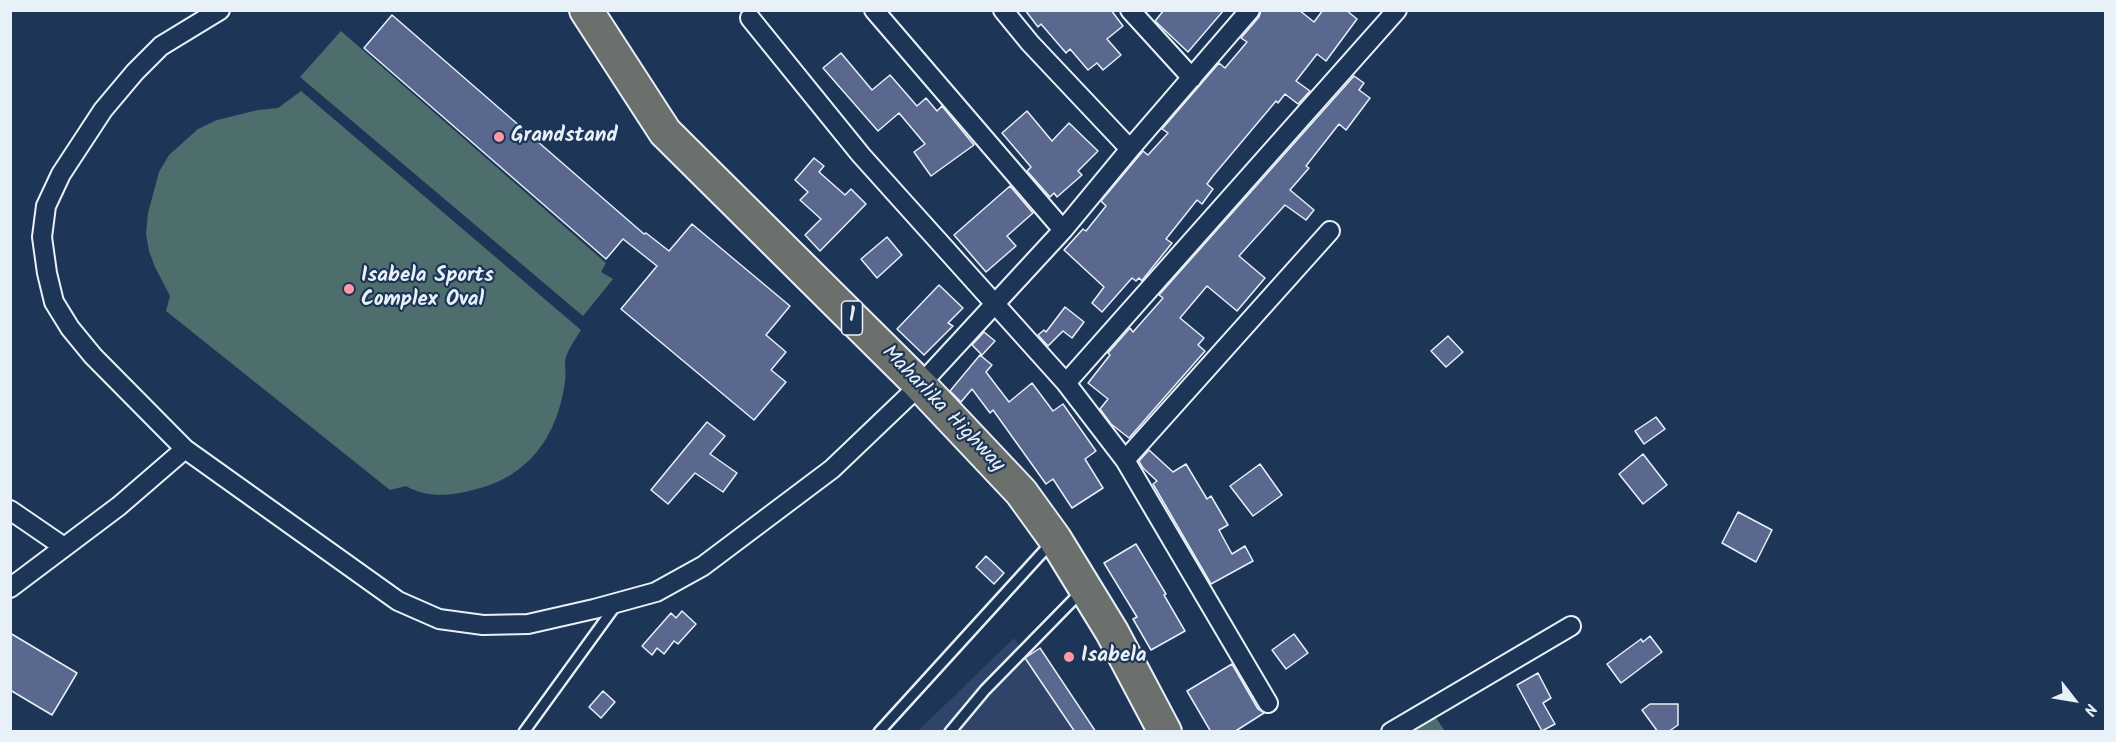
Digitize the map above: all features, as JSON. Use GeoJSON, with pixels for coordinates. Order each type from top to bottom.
{"type":"FeatureCollection","features":[{"type":"Feature","properties":{"kind":"highway","name":"Maharlika Highway"},"geometry":{"type":"LineString","coordinates":[[586,10],[665,132],[920,385],[1021,492],[1055,539],[1112,632],[1166,732]]}},
{"type":"Feature","properties":{"kind":"street"},"geometry":{"type":"LineString","coordinates":[[220,10],[161,46],[102,110],[61,174],[46,206],[42,237],[54,302],[70,328],[99,363],[185,450],[398,601],[439,619],[483,625],[528,624],[656,592],[722,553],[832,469],[920,385],[995,305],[1063,230],[1250,10]]}},
{"type":"Feature","properties":{"kind":"street"},"geometry":{"type":"LineString","coordinates":[[874,10],[1063,230]]}},
{"type":"Feature","properties":{"kind":"street"},"geometry":{"type":"LineString","coordinates":[[1003,10],[1030,43],[1130,149]]}},
{"type":"Feature","properties":{"kind":"street"},"geometry":{"type":"LineString","coordinates":[[1131,10],[1192,78]]}},
{"type":"Feature","properties":{"kind":"street"},"geometry":{"type":"LineString","coordinates":[[1066,383],[1397,10]]}},
{"type":"Feature","properties":{"kind":"street"},"geometry":{"type":"LineString","coordinates":[[750,18],[861,155],[1066,383],[1125,460],[1268,704]]}},
{"type":"Feature","properties":{"kind":"street"},"geometry":{"type":"LineString","coordinates":[[1125,460],[1329,231]]}},
{"type":"Feature","properties":{"kind":"street"},"geometry":{"type":"LineString","coordinates":[[10,588],[119,506],[185,450]]}},
{"type":"Feature","properties":{"kind":"street"},"geometry":{"type":"LineString","coordinates":[[10,510],[64,547]]}},
{"type":"Feature","properties":{"kind":"street"},"geometry":{"type":"LineString","coordinates":[[1391,732],[1571,626]]}},
{"type":"Feature","properties":{"kind":"lane"},"geometry":{"type":"LineString","coordinates":[[879,732],[1055,539]]}},
{"type":"Feature","properties":{"kind":"lane"},"geometry":{"type":"LineString","coordinates":[[950,732],[985,690],[1084,588]]}},
{"type":"Feature","properties":{"kind":"lane"},"geometry":{"type":"LineString","coordinates":[[524,732],[618,603]]}},
{"type":"Feature","properties":{"kind":"shaded area"},"geometry":{"type":"Polygon","coordinates":[[[1014,638],[1075,731],[917,732],[1014,638]]]}},
{"type":"Feature","properties":{"kind":"green space"},"geometry":{"type":"Polygon","coordinates":[[[341,31],[606,263],[601,272],[613,279],[583,316],[300,77],[341,31]]]}},
{"type":"Feature","properties":{"kind":"green space","name":"Isabela Sports Complex Oval"},"geometry":{"type":"Polygon","coordinates":[[[301,91],[581,330],[567,354],[561,402],[547,437],[525,465],[493,484],[456,494],[439,495],[422,493],[406,486],[390,490],[166,311],[170,296],[155,267],[146,234],[148,213],[159,172],[169,155],[198,129],[217,120],[258,110],[278,108],[301,91]]]}},
{"type":"Feature","properties":{"kind":"green space"},"geometry":{"type":"Polygon","coordinates":[[[1434,715],[1445,731],[1409,732],[1434,715]]]}},
{"type":"Feature","properties":{"kind":"building"},"geometry":{"type":"Polygon","coordinates":[[[1025,10],[1111,10],[1123,26],[1107,39],[1121,55],[1103,70],[1097,63],[1088,70],[1070,49],[1066,53],[1041,24],[1038,27],[1025,10]]]}},
{"type":"Feature","properties":{"kind":"building"},"geometry":{"type":"Polygon","coordinates":[[[1164,10],[1224,10],[1188,52],[1155,21],[1164,10]]]}},
{"type":"Feature","properties":{"kind":"building"},"geometry":{"type":"Polygon","coordinates":[[[1261,10],[1299,10],[1314,22],[1323,10],[1346,10],[1357,19],[1326,61],[1317,54],[1296,81],[1310,91],[1298,104],[1285,94],[1278,103],[1276,101],[1207,184],[1213,189],[1202,204],[1197,200],[1166,239],[1172,243],[1142,281],[1139,278],[1136,281],[1132,278],[1102,312],[1092,303],[1104,287],[1064,250],[1083,229],[1086,231],[1106,206],[1101,201],[1143,151],[1148,155],[1168,133],[1162,129],[1219,63],[1225,68],[1247,42],[1241,38],[1259,17],[1261,10]]]}},
{"type":"Feature","properties":{"kind":"building"},"geometry":{"type":"Polygon","coordinates":[[[392,15],[644,234],[646,233],[669,251],[692,224],[790,306],[766,335],[786,352],[771,370],[786,382],[754,420],[621,309],[657,266],[623,239],[606,259],[364,48],[392,15]]]}},
{"type":"Feature","properties":{"kind":"building"},"geometry":{"type":"Polygon","coordinates":[[[841,53],[872,90],[890,75],[917,106],[926,98],[937,111],[942,106],[974,145],[931,176],[914,152],[925,144],[899,113],[878,131],[823,68],[841,53]]]}},
{"type":"Feature","properties":{"kind":"building"},"geometry":{"type":"Polygon","coordinates":[[[1354,76],[1364,83],[1359,90],[1370,98],[1346,130],[1339,124],[1306,166],[1309,168],[1290,190],[1314,210],[1306,220],[1285,205],[1239,256],[1265,278],[1237,311],[1207,286],[1180,318],[1204,338],[1198,345],[1205,351],[1129,438],[1111,424],[1100,409],[1108,399],[1088,383],[1110,355],[1108,353],[1130,328],[1133,332],[1163,298],[1159,295],[1354,76]]]}},
{"type":"Feature","properties":{"kind":"building"},"geometry":{"type":"Polygon","coordinates":[[[1027,111],[1052,141],[1069,123],[1098,151],[1078,171],[1082,175],[1057,197],[1054,193],[1050,197],[1027,171],[1031,167],[1002,133],[1027,111]]]}},
{"type":"Feature","properties":{"kind":"building"},"geometry":{"type":"Polygon","coordinates":[[[814,158],[824,166],[819,172],[845,195],[851,189],[866,204],[820,251],[805,235],[821,219],[800,200],[808,192],[795,180],[814,158]]]}},
{"type":"Feature","properties":{"kind":"building"},"geometry":{"type":"Polygon","coordinates":[[[1010,186],[1033,213],[1007,236],[1016,246],[986,272],[954,235],[1010,186]]]}},
{"type":"Feature","properties":{"kind":"building"},"geometry":{"type":"Polygon","coordinates":[[[887,237],[902,255],[877,278],[861,259],[887,237]]]}},
{"type":"Feature","properties":{"kind":"building"},"geometry":{"type":"Polygon","coordinates":[[[939,285],[963,308],[948,323],[953,326],[924,355],[897,329],[939,285]]]}},
{"type":"Feature","properties":{"kind":"building"},"geometry":{"type":"Polygon","coordinates":[[[1065,307],[1084,322],[1072,338],[1063,331],[1048,346],[1038,335],[1044,330],[1046,332],[1065,307]]]}},
{"type":"Feature","properties":{"kind":"building"},"geometry":{"type":"Polygon","coordinates":[[[984,332],[995,341],[982,355],[972,345],[984,332]]]}},
{"type":"Feature","properties":{"kind":"building"},"geometry":{"type":"Polygon","coordinates":[[[1448,336],[1463,352],[1446,367],[1431,351],[1448,336]]]}},
{"type":"Feature","properties":{"kind":"building"},"geometry":{"type":"Polygon","coordinates":[[[980,355],[992,365],[986,372],[1009,402],[1032,383],[1053,411],[1063,404],[1096,451],[1085,459],[1103,488],[1072,508],[1053,479],[1046,484],[993,410],[990,413],[972,389],[961,402],[950,391],[980,355]]]}},
{"type":"Feature","properties":{"kind":"building"},"geometry":{"type":"Polygon","coordinates":[[[1656,417],[1665,429],[1644,444],[1635,431],[1656,417]]]}},
{"type":"Feature","properties":{"kind":"building"},"geometry":{"type":"Polygon","coordinates":[[[707,422],[725,436],[710,454],[737,473],[723,492],[695,473],[668,504],[651,490],[707,422]]]}},
{"type":"Feature","properties":{"kind":"building"},"geometry":{"type":"Polygon","coordinates":[[[1149,450],[1173,472],[1186,464],[1207,499],[1211,496],[1228,525],[1219,530],[1232,554],[1245,546],[1253,561],[1211,584],[1153,484],[1157,481],[1139,461],[1149,450]]]}},
{"type":"Feature","properties":{"kind":"building"},"geometry":{"type":"Polygon","coordinates":[[[1643,454],[1667,485],[1643,504],[1619,474],[1643,454]]]}},
{"type":"Feature","properties":{"kind":"building"},"geometry":{"type":"Polygon","coordinates":[[[1260,464],[1282,495],[1253,516],[1230,486],[1260,464]]]}},
{"type":"Feature","properties":{"kind":"building"},"geometry":{"type":"Polygon","coordinates":[[[1738,512],[1772,530],[1756,562],[1722,543],[1738,512]]]}},
{"type":"Feature","properties":{"kind":"building"},"geometry":{"type":"Polygon","coordinates":[[[1136,544],[1185,631],[1151,650],[1133,619],[1137,617],[1104,563],[1136,544]]]}},
{"type":"Feature","properties":{"kind":"building"},"geometry":{"type":"Polygon","coordinates":[[[986,556],[1004,573],[994,584],[976,567],[986,556]]]}},
{"type":"Feature","properties":{"kind":"building"},"geometry":{"type":"Polygon","coordinates":[[[682,611],[696,624],[678,644],[674,641],[664,654],[657,648],[652,655],[642,646],[671,613],[676,618],[682,611]]]}},
{"type":"Feature","properties":{"kind":"building"},"geometry":{"type":"Polygon","coordinates":[[[10,633],[77,673],[52,715],[10,690],[10,633]]]}},
{"type":"Feature","properties":{"kind":"building"},"geometry":{"type":"Polygon","coordinates":[[[1294,634],[1308,653],[1286,669],[1272,650],[1294,634]]]}},
{"type":"Feature","properties":{"kind":"building"},"geometry":{"type":"Polygon","coordinates":[[[1650,636],[1662,652],[1621,683],[1607,664],[1641,639],[1643,642],[1650,636]]]}},
{"type":"Feature","properties":{"kind":"building"},"geometry":{"type":"Polygon","coordinates":[[[1040,648],[1096,732],[1075,732],[1025,658],[1040,648]]]}},
{"type":"Feature","properties":{"kind":"building"},"geometry":{"type":"Polygon","coordinates":[[[1232,664],[1258,709],[1264,713],[1234,732],[1211,732],[1187,691],[1232,664]]]}},
{"type":"Feature","properties":{"kind":"building"},"geometry":{"type":"Polygon","coordinates":[[[1538,673],[1551,698],[1543,703],[1555,724],[1542,731],[1517,685],[1538,673]]]}},
{"type":"Feature","properties":{"kind":"building"},"geometry":{"type":"Polygon","coordinates":[[[603,691],[615,702],[601,718],[589,707],[603,691]]]}},
{"type":"Feature","properties":{"kind":"building"},"geometry":{"type":"Polygon","coordinates":[[[1650,704],[1678,704],[1678,725],[1668,732],[1658,732],[1642,710],[1650,704]]]}},
{"type":"Feature","properties":{"kind":"place","name":"Grandstand"},"geometry":{"type":"Point","coordinates":[499,137]}},
{"type":"Feature","properties":{"kind":"place","name":"Isabela Sports Complex Oval"},"geometry":{"type":"Point","coordinates":[349,289]}},
{"type":"Feature","properties":{"kind":"place","name":"Isabela"},"geometry":{"type":"Point","coordinates":[1069,657]}}]}
